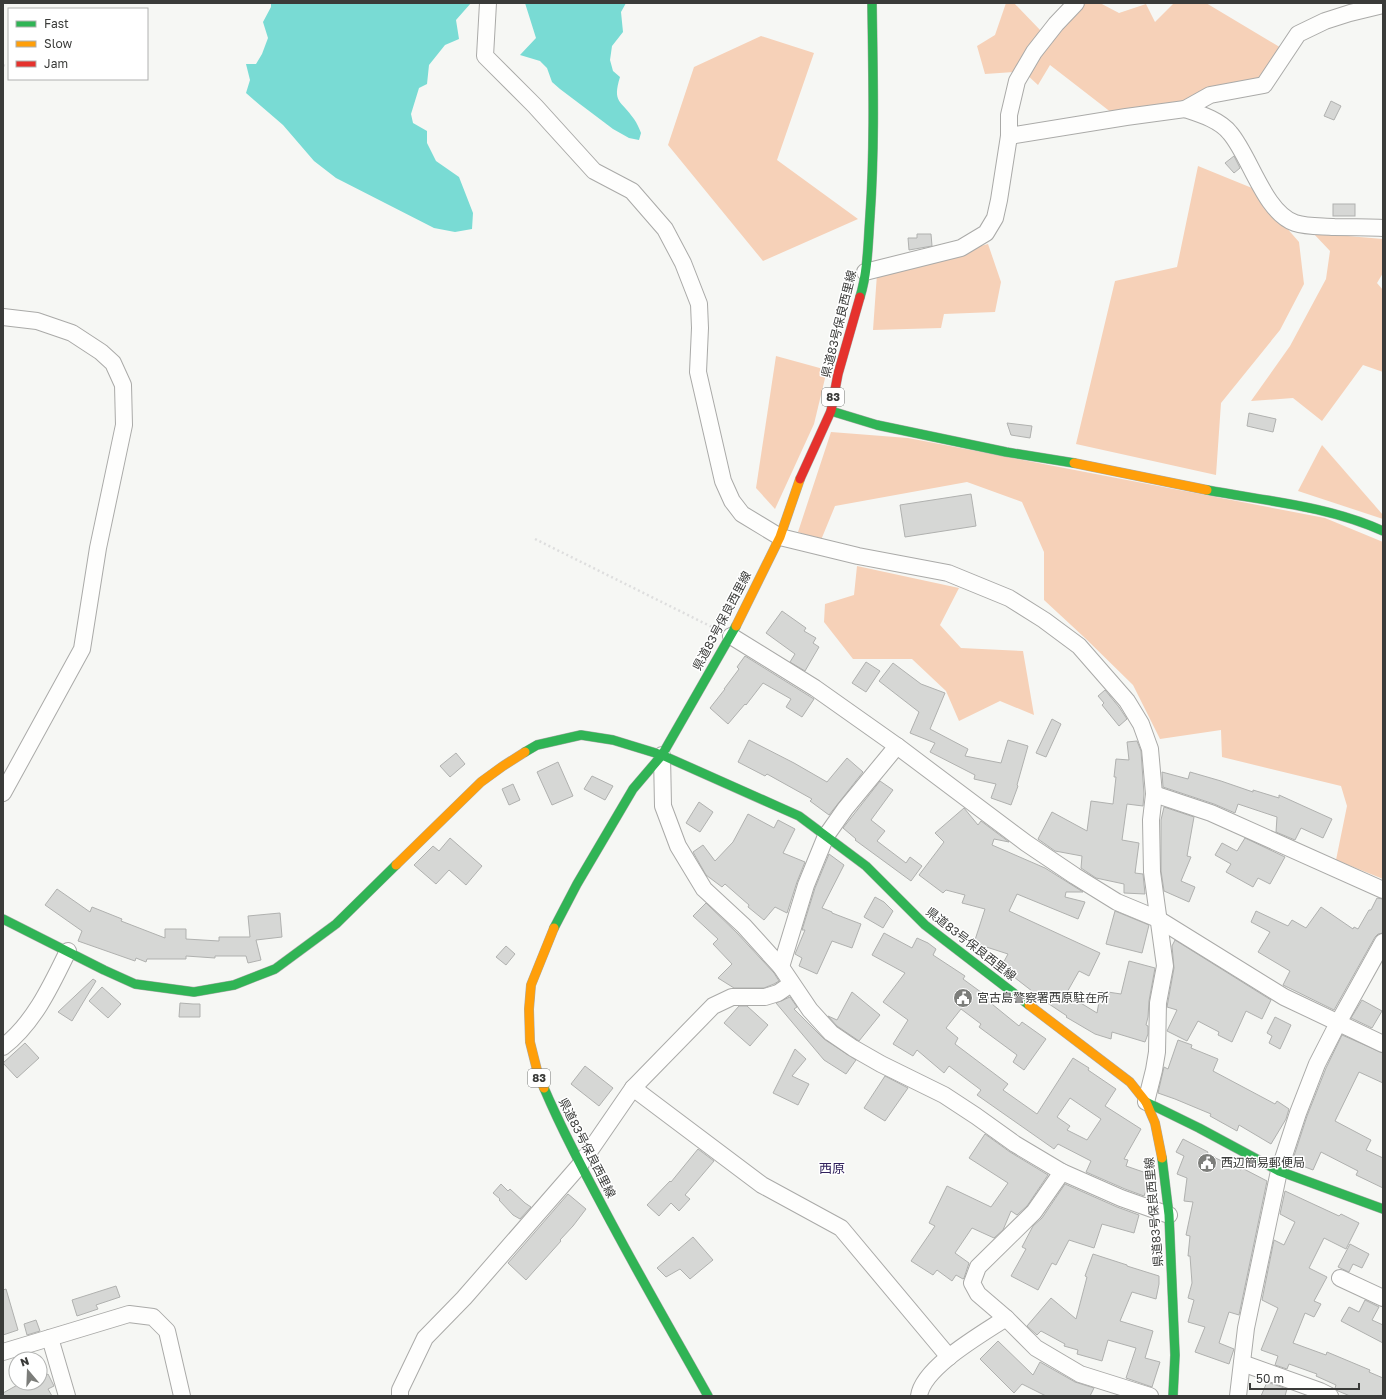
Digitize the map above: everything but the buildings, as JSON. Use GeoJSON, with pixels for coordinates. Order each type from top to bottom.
{"type":"FeatureCollection","features":[{"type":"Feature","properties":{"kind":"main road","name":"県道83号保良西里線"},"geometry":{"type":"LineString","coordinates":[[708,1396],[580,1165],[555,1114],[538,1074],[530,1042],[529,1009],[531,985],[554,928],[577,884],[634,789],[662,755],[731,636],[780,537],[797,486],[831,410],[838,374],[863,288],[868,244],[873,169],[872,3]]}},
{"type":"Feature","properties":{"kind":"main road"},"geometry":{"type":"LineString","coordinates":[[831,410],[877,425],[999,450],[1088,465],[1183,486],[1325,511],[1383,531]]}},
{"type":"Feature","properties":{"kind":"main road"},"geometry":{"type":"LineString","coordinates":[[3,919],[135,984],[194,992],[234,985],[275,969],[336,924],[481,782],[503,766],[537,745],[582,736],[613,740],[662,755]]}},
{"type":"Feature","properties":{"kind":"main road","name":"県道83号保良西里線"},"geometry":{"type":"LineString","coordinates":[[662,755],[799,816],[866,866],[925,925],[1130,1082],[1146,1102],[1155,1123],[1164,1168],[1169,1215],[1175,1355],[1173,1396]]}},
{"type":"Feature","properties":{"kind":"main road"},"geometry":{"type":"LineString","coordinates":[[1146,1102],[1199,1128],[1279,1171],[1383,1209]]}},
{"type":"Feature","properties":{"kind":"street"},"geometry":{"type":"LineString","coordinates":[[488,3],[485,56],[535,106],[594,171],[632,191],[665,229],[683,263],[699,304],[700,328],[698,372],[723,481],[732,501],[742,514],[780,537],[858,556],[948,573],[1009,598],[1044,620],[1079,646],[1127,701],[1141,724],[1150,749],[1154,794],[1151,820],[1152,872],[1165,966],[1158,1003],[1157,1052],[1146,1102]]}},
{"type":"Feature","properties":{"kind":"street"},"geometry":{"type":"LineString","coordinates":[[865,272],[961,248],[986,233],[997,212],[1009,136],[1009,115],[1017,82],[1034,52],[1056,24],[1076,3]]}},
{"type":"Feature","properties":{"kind":"street"},"geometry":{"type":"LineString","coordinates":[[1009,136],[1185,109],[1210,94],[1264,85],[1298,34],[1325,21],[1350,12],[1383,5]]}},
{"type":"Feature","properties":{"kind":"street"},"geometry":{"type":"LineString","coordinates":[[1185,109],[1208,116],[1230,132],[1255,178],[1278,213],[1294,223],[1316,226],[1383,228]]}},
{"type":"Feature","properties":{"kind":"street"},"geometry":{"type":"LineString","coordinates":[[3,317],[37,321],[72,333],[101,352],[113,363],[123,385],[124,425],[98,548],[82,649],[3,793]]}},
{"type":"Feature","properties":{"kind":"street"},"geometry":{"type":"LineString","coordinates":[[731,636],[815,688],[897,746],[1026,843],[1075,876],[1117,902],[1158,918],[1284,997],[1383,1044]]}},
{"type":"Feature","properties":{"kind":"street"},"geometry":{"type":"LineString","coordinates":[[781,967],[806,885],[826,836],[845,808],[897,746]]}},
{"type":"Feature","properties":{"kind":"street"},"geometry":{"type":"LineString","coordinates":[[662,755],[663,806],[678,846],[704,889],[744,926],[781,967],[791,984],[810,1010],[832,1033],[853,1048],[874,1060],[944,1095],[1015,1144],[1062,1172],[1121,1198],[1169,1215]]}},
{"type":"Feature","properties":{"kind":"street"},"geometry":{"type":"LineString","coordinates":[[1154,794],[1211,813],[1383,890]]}},
{"type":"Feature","properties":{"kind":"street"},"geometry":{"type":"LineString","coordinates":[[1238,1396],[1246,1328],[1279,1171],[1298,1113],[1317,1064],[1383,942]]}},
{"type":"Feature","properties":{"kind":"street"},"geometry":{"type":"LineString","coordinates":[[3,1047],[32,1017],[50,988],[68,951]]}},
{"type":"Feature","properties":{"kind":"street"},"geometry":{"type":"LineString","coordinates":[[400,1396],[400,1390],[425,1338],[464,1298],[580,1165],[633,1088],[713,1006],[732,997],[765,997],[778,993],[791,984]]}},
{"type":"Feature","properties":{"kind":"street"},"geometry":{"type":"LineString","coordinates":[[633,1088],[762,1185],[841,1228],[949,1357]]}},
{"type":"Feature","properties":{"kind":"street"},"geometry":{"type":"LineString","coordinates":[[1062,1172],[1034,1212],[978,1267],[972,1282],[978,1294],[1006,1318],[1036,1348],[1080,1374],[1150,1396]]}},
{"type":"Feature","properties":{"kind":"street"},"geometry":{"type":"LineString","coordinates":[[1340,1278],[1383,1298]]}},
{"type":"Feature","properties":{"kind":"street"},"geometry":{"type":"LineString","coordinates":[[3,1352],[129,1314],[153,1317],[166,1331],[182,1396]]}},
{"type":"Feature","properties":{"kind":"street"},"geometry":{"type":"LineString","coordinates":[[919,1396],[920,1390],[928,1376],[949,1357],[1006,1318]]}},
{"type":"Feature","properties":{"kind":"street"},"geometry":{"type":"LineString","coordinates":[[50,1338],[67,1396]]}},
{"type":"Feature","properties":{"kind":"street"},"geometry":{"type":"LineString","coordinates":[[1242,1363],[1330,1396]]}},
{"type":"Feature","properties":{"kind":"path"},"geometry":{"type":"LineString","coordinates":[[535,539],[731,636]]}},
{"type":"Feature","properties":{"kind":"shaded area"},"geometry":{"type":"Polygon","coordinates":[[[1006,3],[1014,3],[1042,32],[1014,72],[985,74],[977,46],[995,35],[1006,3]]]}},
{"type":"Feature","properties":{"kind":"shaded area"},"geometry":{"type":"Polygon","coordinates":[[[1084,3],[1100,3],[1119,13],[1146,4],[1155,22],[1174,3],[1206,3],[1283,49],[1262,80],[1186,102],[1112,113],[1050,65],[1038,85],[1026,74],[1075,10],[1084,3]]]}},
{"type":"Feature","properties":{"kind":"shaded area"},"geometry":{"type":"Polygon","coordinates":[[[761,36],[814,53],[777,160],[858,219],[763,261],[668,145],[694,67],[761,36]]]}},
{"type":"Feature","properties":{"kind":"shaded area"},"geometry":{"type":"Polygon","coordinates":[[[1198,166],[1252,188],[1299,242],[1304,284],[1280,330],[1221,403],[1216,475],[1076,444],[1115,281],[1177,267],[1198,166]]]}},
{"type":"Feature","properties":{"kind":"shaded area"},"geometry":{"type":"Polygon","coordinates":[[[1313,233],[1383,239],[1383,273],[1377,283],[1383,290],[1383,372],[1363,365],[1322,421],[1293,398],[1251,401],[1290,346],[1326,279],[1330,251],[1313,233]]]}},
{"type":"Feature","properties":{"kind":"shaded area"},"geometry":{"type":"Polygon","coordinates":[[[988,244],[1001,282],[995,312],[944,314],[941,328],[873,330],[877,274],[988,244]]]}},
{"type":"Feature","properties":{"kind":"shaded area"},"geometry":{"type":"Polygon","coordinates":[[[776,356],[827,370],[814,424],[775,509],[756,488],[776,356]]]}},
{"type":"Feature","properties":{"kind":"shaded area"},"geometry":{"type":"Polygon","coordinates":[[[831,432],[908,438],[1325,518],[1383,542],[1383,879],[1336,860],[1347,806],[1341,786],[1222,757],[1221,730],[1160,739],[1133,685],[1044,600],[1044,552],[1022,502],[967,482],[835,506],[821,540],[798,532],[831,432]]]}},
{"type":"Feature","properties":{"kind":"shaded area"},"geometry":{"type":"Polygon","coordinates":[[[1322,445],[1383,515],[1383,519],[1298,491],[1322,445]]]}},
{"type":"Feature","properties":{"kind":"shaded area"},"geometry":{"type":"Polygon","coordinates":[[[857,566],[959,588],[940,625],[961,648],[1023,651],[1034,715],[1000,701],[959,721],[946,691],[912,659],[853,659],[824,622],[825,604],[854,595],[857,566]]]}},
{"type":"Feature","properties":{"kind":"water"},"geometry":{"type":"Polygon","coordinates":[[[271,3],[471,3],[456,20],[459,39],[445,45],[429,65],[427,84],[419,88],[411,114],[413,123],[427,131],[427,143],[436,161],[459,177],[473,213],[472,229],[455,232],[434,228],[336,178],[314,161],[283,125],[246,93],[250,80],[246,64],[256,64],[262,54],[268,38],[263,22],[271,7],[271,3]]]}},
{"type":"Feature","properties":{"kind":"water"},"geometry":{"type":"Polygon","coordinates":[[[525,3],[626,3],[621,12],[623,32],[612,46],[610,60],[613,71],[620,77],[617,97],[637,124],[641,133],[639,140],[629,138],[613,129],[560,89],[552,82],[547,68],[540,61],[520,55],[536,38],[525,3]]]}},
{"type":"Feature","properties":{"kind":"traffic: fast"},"geometry":{"type":"LineString","coordinates":[[860,297],[865,277],[872,189],[872,3]]}},
{"type":"Feature","properties":{"kind":"traffic: fast"},"geometry":{"type":"LineString","coordinates":[[831,411],[877,425],[1006,452],[1074,463]]}},
{"type":"Feature","properties":{"kind":"traffic: fast"},"geometry":{"type":"LineString","coordinates":[[1207,490],[1319,510],[1383,531]]}},
{"type":"Feature","properties":{"kind":"traffic: fast"},"geometry":{"type":"LineString","coordinates":[[554,928],[577,884],[633,789],[662,755],[736,626]]}},
{"type":"Feature","properties":{"kind":"traffic: fast"},"geometry":{"type":"LineString","coordinates":[[525,752],[537,745],[581,735],[613,740],[662,755]]}},
{"type":"Feature","properties":{"kind":"traffic: fast"},"geometry":{"type":"LineString","coordinates":[[662,755],[799,816],[866,866],[925,925],[1029,1005]]}},
{"type":"Feature","properties":{"kind":"traffic: fast"},"geometry":{"type":"LineString","coordinates":[[3,919],[135,984],[194,992],[234,985],[275,969],[336,924],[396,865]]}},
{"type":"Feature","properties":{"kind":"traffic: fast"},"geometry":{"type":"LineString","coordinates":[[544,1088],[568,1140],[594,1190],[708,1396]]}},
{"type":"Feature","properties":{"kind":"traffic: fast"},"geometry":{"type":"LineString","coordinates":[[1146,1102],[1199,1128],[1279,1171],[1383,1209]]}},
{"type":"Feature","properties":{"kind":"traffic: fast"},"geometry":{"type":"LineString","coordinates":[[1162,1158],[1169,1215],[1175,1355],[1173,1396]]}},
{"type":"Feature","properties":{"kind":"traffic: slow"},"geometry":{"type":"LineString","coordinates":[[1074,463],[1207,490]]}},
{"type":"Feature","properties":{"kind":"traffic: slow"},"geometry":{"type":"LineString","coordinates":[[736,626],[780,537],[800,479]]}},
{"type":"Feature","properties":{"kind":"traffic: slow"},"geometry":{"type":"LineString","coordinates":[[396,865],[481,782],[525,752]]}},
{"type":"Feature","properties":{"kind":"traffic: slow"},"geometry":{"type":"LineString","coordinates":[[544,1088],[538,1074],[530,1042],[529,1009],[531,985],[554,928]]}},
{"type":"Feature","properties":{"kind":"traffic: slow"},"geometry":{"type":"LineString","coordinates":[[1029,1005],[1130,1082],[1146,1102],[1155,1123],[1162,1158]]}},
{"type":"Feature","properties":{"kind":"traffic: jam"},"geometry":{"type":"LineString","coordinates":[[800,479],[831,411],[838,374],[860,297]]}},
{"type":"Feature","properties":{"kind":"place","name":"宮古島警察署西原駐在所"},"geometry":{"type":"Point","coordinates":[963,998]}},
{"type":"Feature","properties":{"kind":"place","name":"西辺簡易郵便局"},"geometry":{"type":"Point","coordinates":[1207,1163]}},
{"type":"Feature","properties":{"kind":"district","name":"西原"},"geometry":{"type":"Point","coordinates":[832,1168]}}]}
